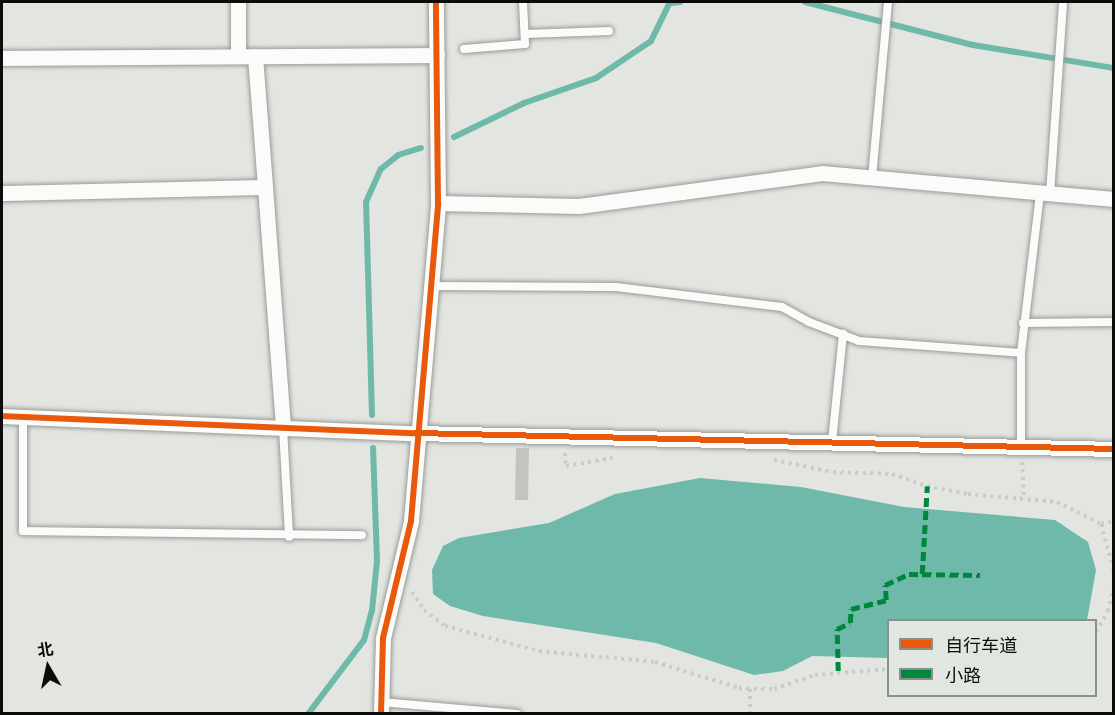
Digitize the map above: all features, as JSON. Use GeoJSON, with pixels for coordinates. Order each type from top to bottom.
{"type":"FeatureCollection","features":[{"type":"Feature","properties":{"kind":"street"},"geometry":{"type":"LineString","coordinates":[[238,2],[238,56]]}},
{"type":"Feature","properties":{"kind":"street"},"geometry":{"type":"LineString","coordinates":[[381,708],[383,638],[411,521],[416,433],[438,203],[436,2]]}},
{"type":"Feature","properties":{"kind":"street"},"geometry":{"type":"LineString","coordinates":[[2,58],[436,55]]}},
{"type":"Feature","properties":{"kind":"street"},"geometry":{"type":"LineString","coordinates":[[255,56],[283,428]]}},
{"type":"Feature","properties":{"kind":"street"},"geometry":{"type":"LineString","coordinates":[[438,203],[579,206],[822,173],[1113,199]]}},
{"type":"Feature","properties":{"kind":"street"},"geometry":{"type":"LineString","coordinates":[[2,193],[265,187]]}},
{"type":"Feature","properties":{"kind":"street"},"geometry":{"type":"LineString","coordinates":[[2,416],[416,433],[1113,449]]}},
{"type":"Feature","properties":{"kind":"lane"},"geometry":{"type":"LineString","coordinates":[[464,49],[525,44],[523,2]]}},
{"type":"Feature","properties":{"kind":"lane"},"geometry":{"type":"LineString","coordinates":[[872,178],[888,2]]}},
{"type":"Feature","properties":{"kind":"lane"},"geometry":{"type":"LineString","coordinates":[[1021,447],[1023,323],[1045,194],[1059,67],[1063,2]]}},
{"type":"Feature","properties":{"kind":"lane"},"geometry":{"type":"LineString","coordinates":[[525,34],[609,32]]}},
{"type":"Feature","properties":{"kind":"lane"},"geometry":{"type":"LineString","coordinates":[[430,286],[628,288],[782,307],[808,322],[859,341],[1021,353]]}},
{"type":"Feature","properties":{"kind":"lane"},"geometry":{"type":"LineString","coordinates":[[1023,323],[1113,322]]}},
{"type":"Feature","properties":{"kind":"lane"},"geometry":{"type":"LineString","coordinates":[[832,442],[843,334]]}},
{"type":"Feature","properties":{"kind":"lane"},"geometry":{"type":"LineString","coordinates":[[23,417],[23,531],[289,537],[362,535]]}},
{"type":"Feature","properties":{"kind":"lane"},"geometry":{"type":"LineString","coordinates":[[283,428],[289,537]]}},
{"type":"Feature","properties":{"kind":"lane"},"geometry":{"type":"LineString","coordinates":[[381,708],[517,714]]}},
{"type":"Feature","properties":{"kind":"path"},"geometry":{"type":"LineString","coordinates":[[564,437],[566,466],[619,457]]}},
{"type":"Feature","properties":{"kind":"path"},"geometry":{"type":"LineString","coordinates":[[1021,447],[1024,497]]}},
{"type":"Feature","properties":{"kind":"path"},"geometry":{"type":"LineString","coordinates":[[770,459],[833,472],[892,474],[927,486],[968,494],[1024,497],[1057,502],[1101,524],[1113,521]]}},
{"type":"Feature","properties":{"kind":"path"},"geometry":{"type":"LineString","coordinates":[[1101,524],[1113,571]]}},
{"type":"Feature","properties":{"kind":"path"},"geometry":{"type":"LineString","coordinates":[[399,574],[424,610],[445,626],[538,651],[656,662],[750,689],[774,689],[838,671],[887,669]]}},
{"type":"Feature","properties":{"kind":"path"},"geometry":{"type":"LineString","coordinates":[[1097,629],[1108,611],[1113,587]]}},
{"type":"Feature","properties":{"kind":"path"},"geometry":{"type":"LineString","coordinates":[[750,689],[750,714]]}},
{"type":"Feature","properties":{"kind":"shaded area"},"geometry":{"type":"Polygon","coordinates":[[[700,478],[801,487],[904,507],[1055,520],[1088,542],[1096,570],[1087,619],[887,619],[887,658],[812,656],[783,671],[754,675],[656,643],[483,616],[450,606],[433,594],[432,570],[443,546],[459,538],[549,523],[615,494],[700,478]]]}},
{"type":"Feature","properties":{"kind":"building"},"geometry":{"type":"Polygon","coordinates":[[[516,448],[529,448],[528,500],[515,500],[516,448]]]}},
{"type":"Feature","properties":{"kind":"waterway"},"geometry":{"type":"LineString","coordinates":[[454,137],[524,103],[596,78],[651,41],[670,2]]}},
{"type":"Feature","properties":{"kind":"waterway"},"geometry":{"type":"LineString","coordinates":[[671,3],[680,2]]}},
{"type":"Feature","properties":{"kind":"waterway"},"geometry":{"type":"LineString","coordinates":[[805,2],[973,45],[1114,68]]}},
{"type":"Feature","properties":{"kind":"waterway"},"geometry":{"type":"LineString","coordinates":[[372,415],[366,202],[381,169],[398,155],[421,148]]}},
{"type":"Feature","properties":{"kind":"waterway"},"geometry":{"type":"LineString","coordinates":[[308,714],[364,640],[372,611],[377,561],[373,448]]}},
{"type":"Feature","properties":{"kind":"marked path"},"geometry":{"type":"LineString","coordinates":[[922,574],[927,486]]}},
{"type":"Feature","properties":{"kind":"marked path"},"geometry":{"type":"LineString","coordinates":[[838,671],[837,629],[850,623],[851,609],[886,600],[885,585],[909,574],[980,575]]}},
{"type":"Feature","properties":{"kind":"cycle path"},"geometry":{"type":"LineString","coordinates":[[381,714],[383,638],[411,521],[438,203],[436,2]]}},
{"type":"Feature","properties":{"kind":"cycle path"},"geometry":{"type":"LineString","coordinates":[[2,416],[416,433],[1114,449]]}}]}
